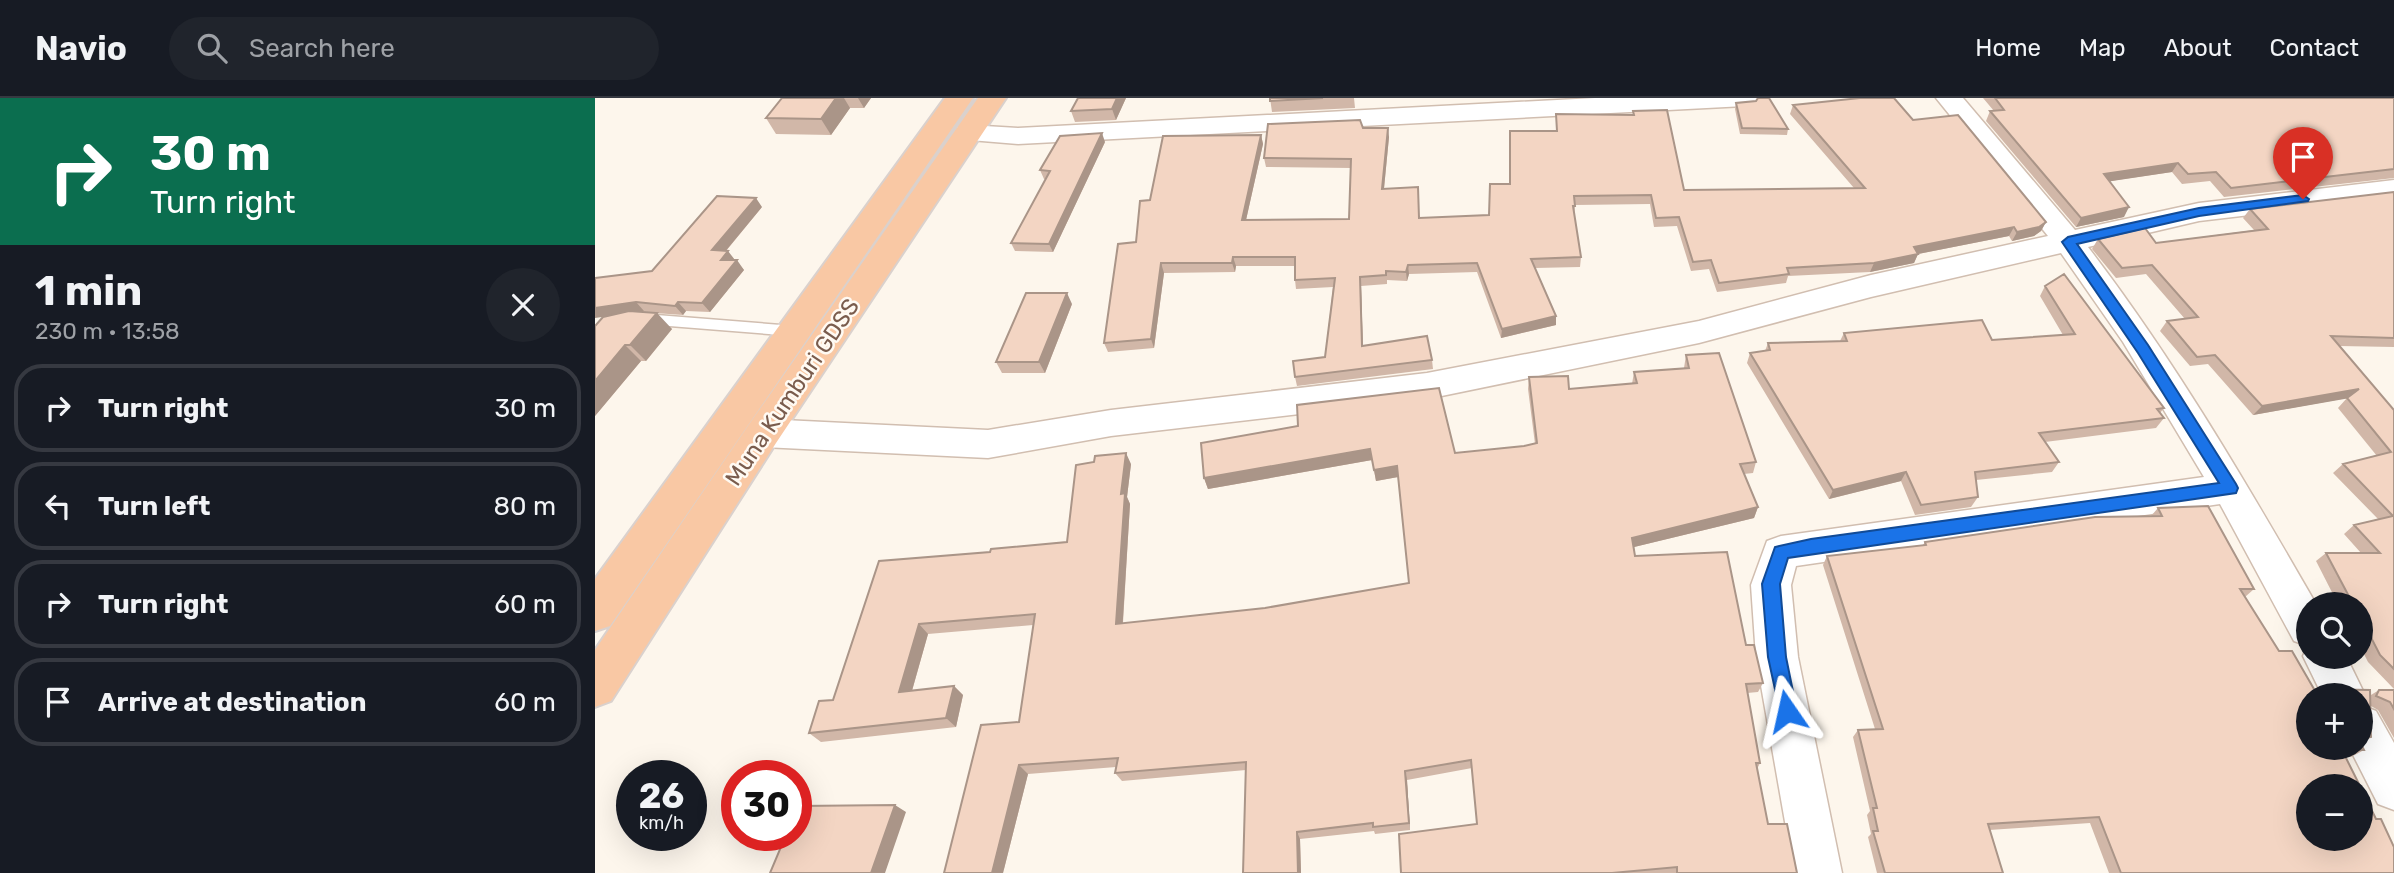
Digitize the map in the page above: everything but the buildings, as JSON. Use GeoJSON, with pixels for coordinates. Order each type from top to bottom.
{"type":"FeatureCollection","features":[{"type":"Feature","properties":{"kind":"highway","name":"Muna Kumburi GDSS"},"geometry":{"type":"LineString","coordinates":[[595,613],[959,98]]}},
{"type":"Feature","properties":{"kind":"highway","name":"Muna Kumburi GDSS"},"geometry":{"type":"LineString","coordinates":[[595,687],[763,433],[992,98]]}},
{"type":"Feature","properties":{"kind":"street"},"geometry":{"type":"LineString","coordinates":[[968,133],[1018,136],[1745,98]]}},
{"type":"Feature","properties":{"kind":"street"},"geometry":{"type":"LineString","coordinates":[[1949,98],[2068,242],[2143,349],[2230,488],[2296,606]]}},
{"type":"Feature","properties":{"kind":"street"},"geometry":{"type":"LineString","coordinates":[[763,433],[988,444],[1111,424],[1427,386],[1699,332],[1871,286],[2199,212],[2394,189]]}},
{"type":"Feature","properties":{"kind":"street"},"geometry":{"type":"LineString","coordinates":[[1818,873],[1777,657],[1771,584],[1781,552],[1811,545],[2230,488]]}},
{"type":"Feature","properties":{"kind":"street"},"geometry":{"type":"LineString","coordinates":[[2373,749],[2394,788]]}},
{"type":"Feature","properties":{"kind":"lane"},"geometry":{"type":"LineString","coordinates":[[595,331],[644,319],[794,331]]}},
{"type":"Feature","properties":{"kind":"route"},"geometry":{"type":"LineString","coordinates":[[1787,711],[1777,657],[1771,584],[1781,552],[1811,545],[2230,488],[2143,349],[2068,242],[2199,212],[2303,199]]}}]}
